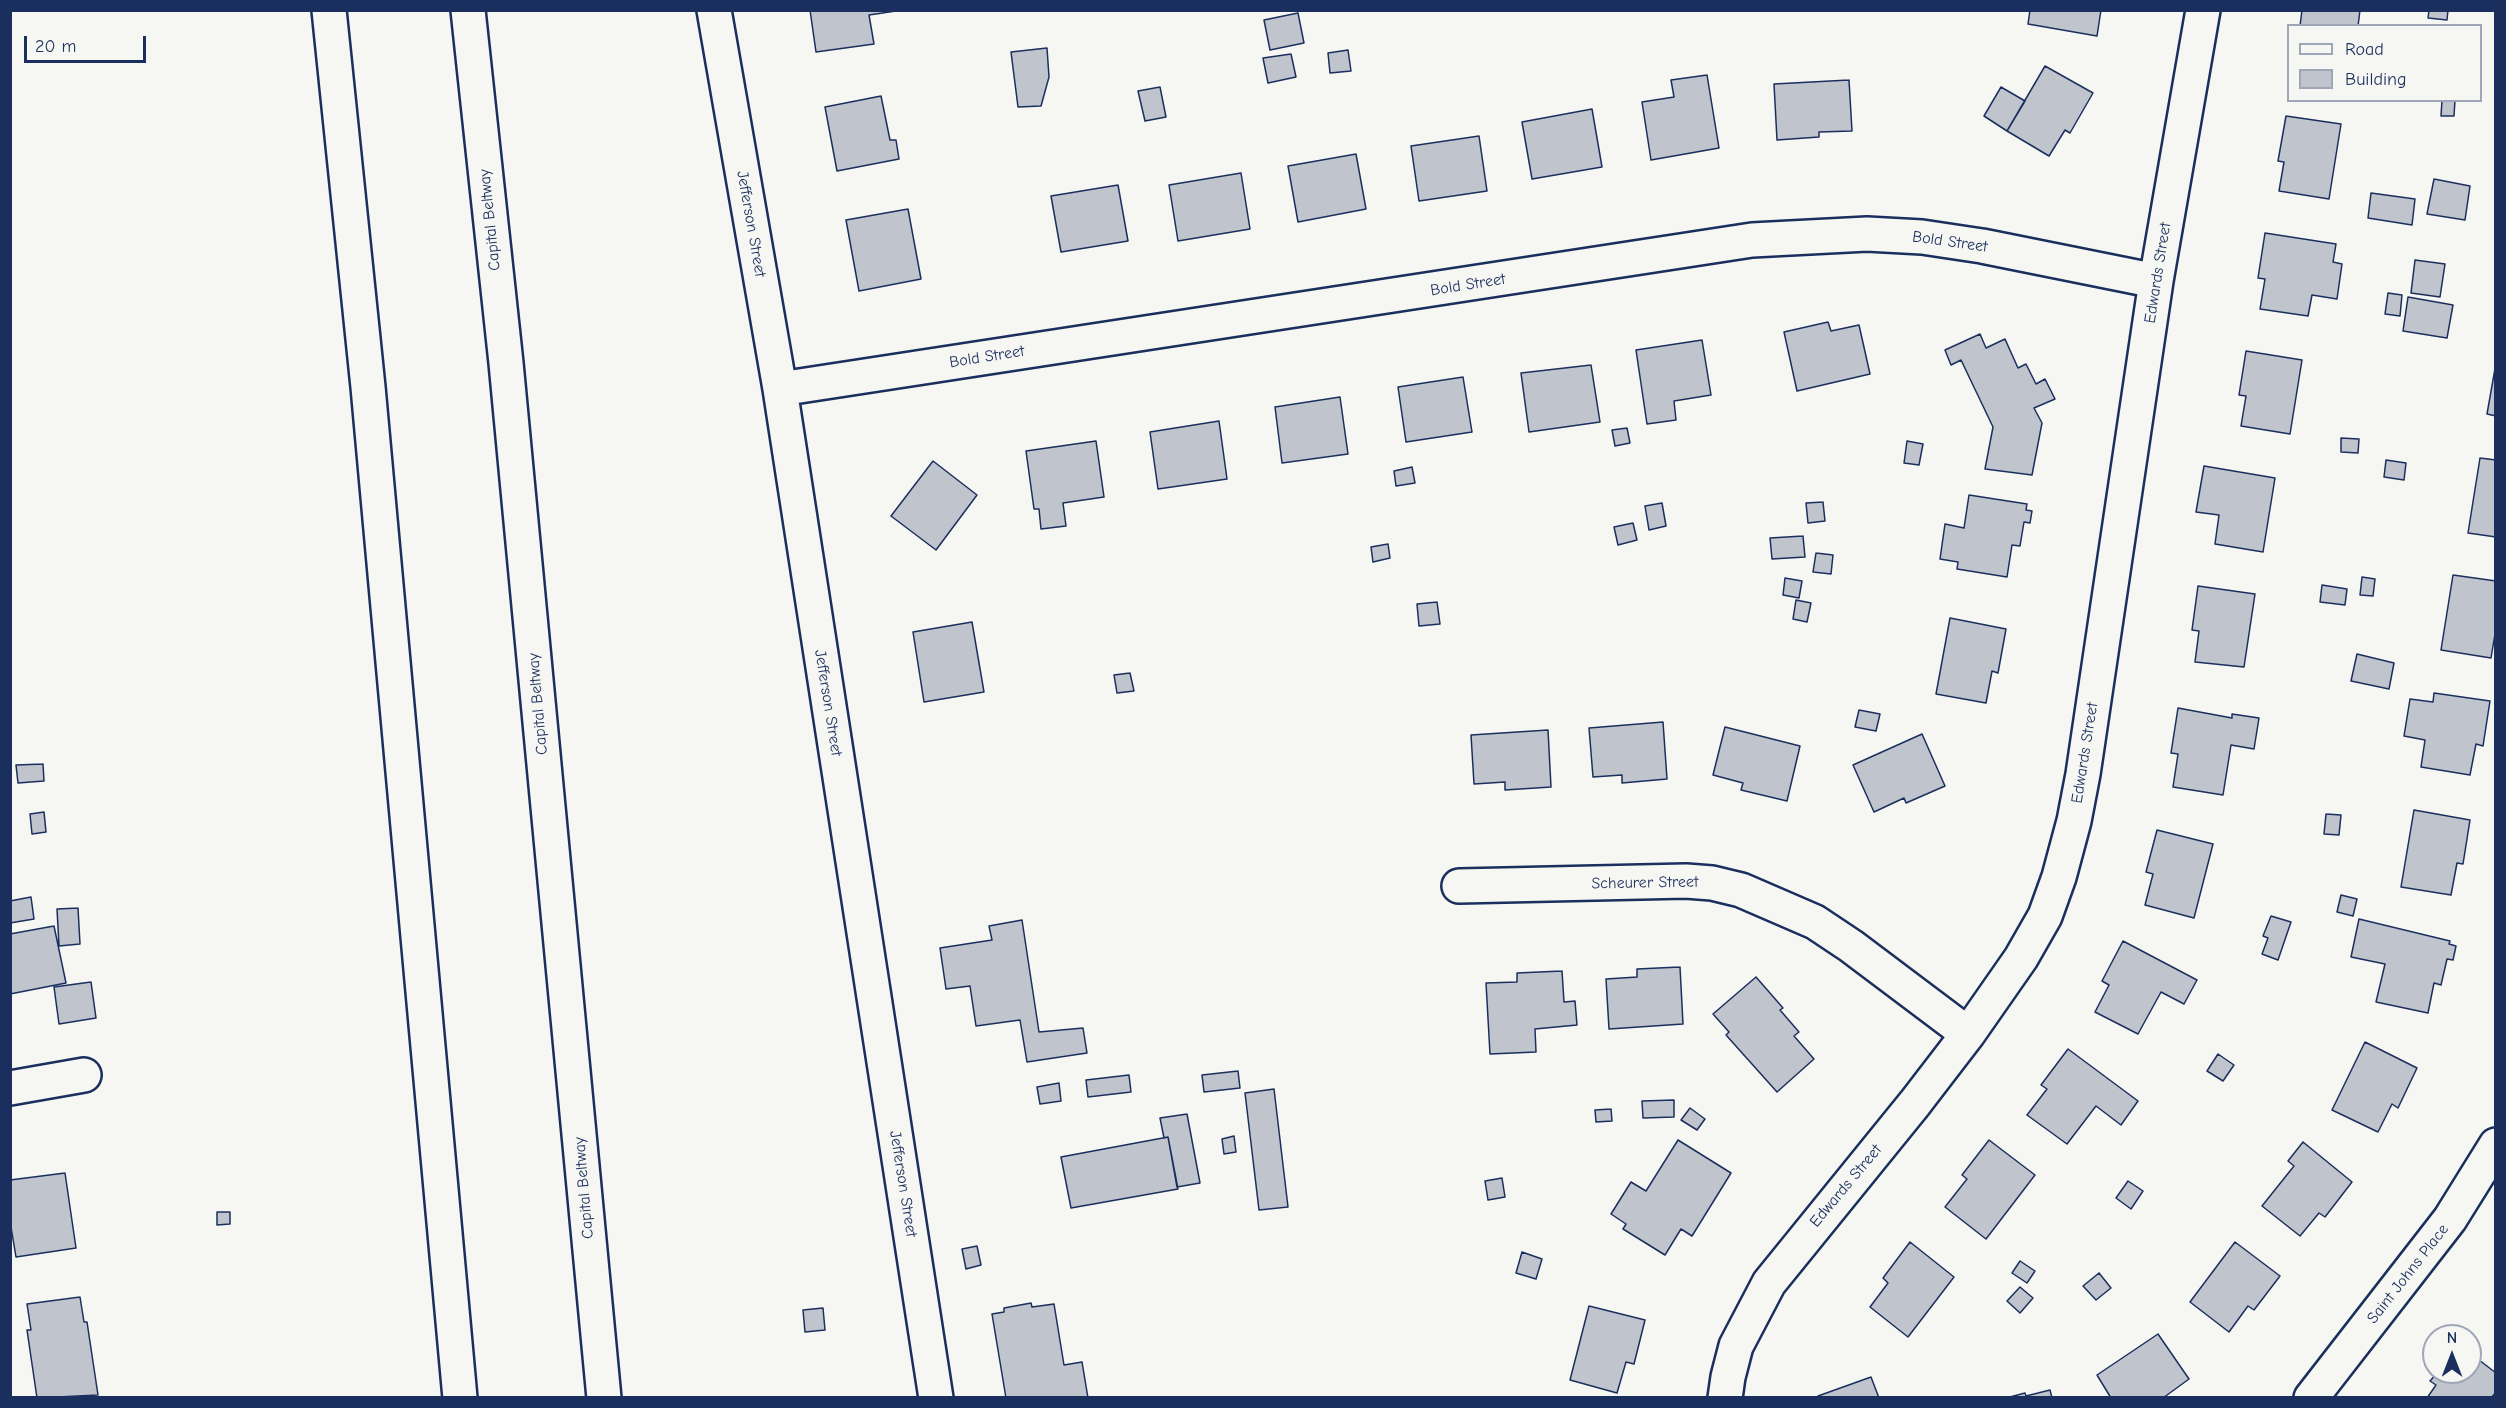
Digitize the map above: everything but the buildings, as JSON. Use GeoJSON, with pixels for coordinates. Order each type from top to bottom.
{"type":"FeatureCollection","features":[{"type":"Feature","properties":{"kind":"main road"},"geometry":{"type":"LineString","coordinates":[[329,10],[368,387],[460,1398]]}},
{"type":"Feature","properties":{"kind":"main road","name":"Capital Beltway"},"geometry":{"type":"LineString","coordinates":[[468,10],[506,363],[603,1398]]}},
{"type":"Feature","properties":{"kind":"main road","name":"Jefferson Street"},"geometry":{"type":"LineString","coordinates":[[714,10],[780,389],[936,1398]]}},
{"type":"Feature","properties":{"kind":"main road","name":"Edwards Street"},"geometry":{"type":"LineString","coordinates":[[1725,1398],[1736,1346],[1769,1283],[1968,1034],[2020,958],[2045,916],[2059,877],[2074,821],[2129,472],[2156,281],[2203,10]]}},
{"type":"Feature","properties":{"kind":"main road","name":"Bold Street"},"geometry":{"type":"LineString","coordinates":[[780,389],[1752,240],[1868,234],[1922,237],[1982,246],[2156,281]]}},
{"type":"Feature","properties":{"kind":"main road","name":"Scheurer Street"},"geometry":{"type":"LineString","coordinates":[[1459,886],[1686,881],[1712,883],[1741,890],[1815,922],[1860,952],[1968,1034]]}},
{"type":"Feature","properties":{"kind":"main road"},"geometry":{"type":"LineString","coordinates":[[10,1088],[84,1075]]}},
{"type":"Feature","properties":{"kind":"main road","name":"Saint Johns Place"},"geometry":{"type":"LineString","coordinates":[[2311,1398],[2450,1219],[2496,1145]]}}]}
